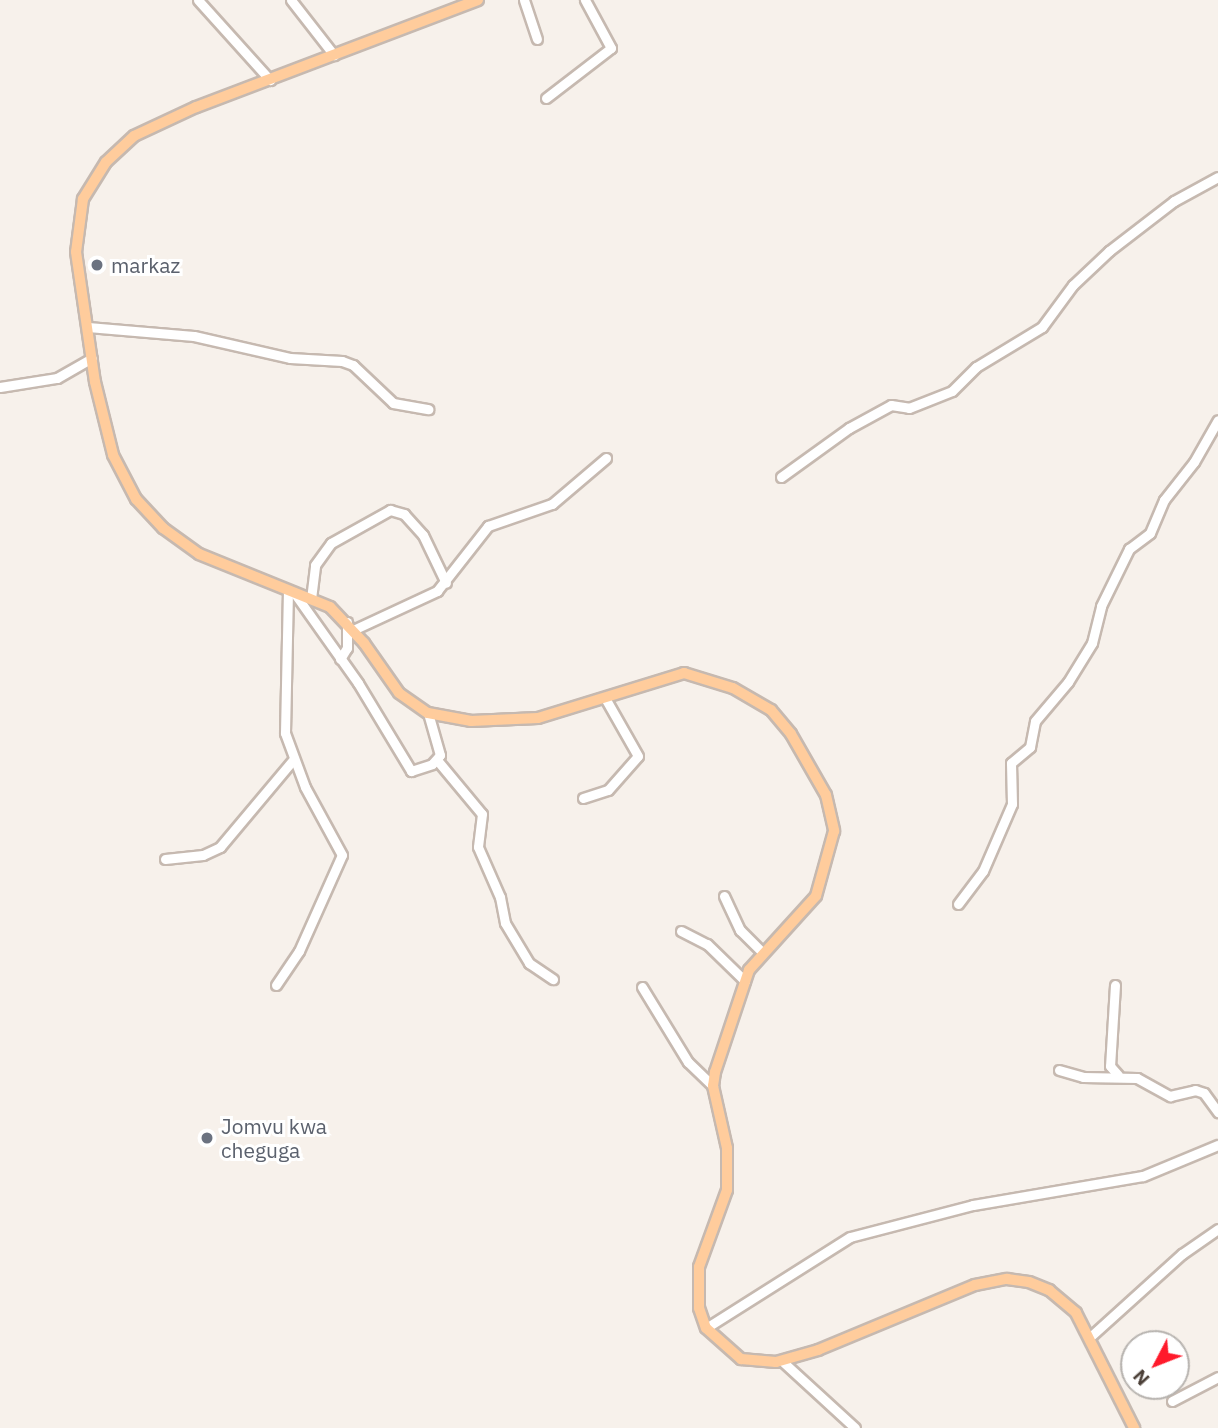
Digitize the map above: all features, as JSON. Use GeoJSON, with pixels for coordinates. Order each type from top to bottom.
{"type":"FeatureCollection","features":[{"type":"Feature","properties":{"kind":"main road"},"geometry":{"type":"LineString","coordinates":[[478,0],[139,133],[102,167],[83,199],[77,225],[76,252],[108,442],[140,504],[163,528],[199,554],[330,607],[350,626],[399,692],[428,713],[471,721],[538,718],[671,674],[692,674],[758,700],[791,734],[831,805],[834,831],[817,896],[801,918],[762,952],[745,981],[713,1086],[727,1148],[727,1190],[699,1267],[699,1308],[706,1328],[741,1359],[760,1364],[782,1361],[975,1285],[1007,1279],[1049,1290],[1076,1313],[1134,1428]]}},
{"type":"Feature","properties":{"kind":"street"},"geometry":{"type":"LineString","coordinates":[[198,0],[270,80]]}},
{"type":"Feature","properties":{"kind":"street"},"geometry":{"type":"LineString","coordinates":[[291,0],[334,55]]}},
{"type":"Feature","properties":{"kind":"street"},"geometry":{"type":"LineString","coordinates":[[524,0],[537,39]]}},
{"type":"Feature","properties":{"kind":"street"},"geometry":{"type":"LineString","coordinates":[[546,98],[611,48],[584,0]]}},
{"type":"Feature","properties":{"kind":"street"},"geometry":{"type":"LineString","coordinates":[[781,477],[849,428],[891,405],[909,408],[952,391],[976,368],[1047,323],[1073,285],[1101,258],[1174,201],[1218,177]]}},
{"type":"Feature","properties":{"kind":"street"},"geometry":{"type":"LineString","coordinates":[[88,327],[194,336],[290,358],[342,361],[353,365],[393,403],[428,409]]}},
{"type":"Feature","properties":{"kind":"street"},"geometry":{"type":"LineString","coordinates":[[0,387],[57,378],[92,358]]}},
{"type":"Feature","properties":{"kind":"street"},"geometry":{"type":"LineString","coordinates":[[958,904],[983,871],[1012,804],[1011,764],[1030,747],[1035,721],[1068,682],[1092,643],[1101,606],[1129,549],[1150,533],[1164,500],[1194,462],[1218,420]]}},
{"type":"Feature","properties":{"kind":"street"},"geometry":{"type":"LineString","coordinates":[[340,659],[346,648],[350,626],[446,583],[488,526],[552,505],[606,458]]}},
{"type":"Feature","properties":{"kind":"street"},"geometry":{"type":"LineString","coordinates":[[311,599],[315,565],[331,543],[390,510],[404,514],[423,535],[446,583]]}},
{"type":"Feature","properties":{"kind":"street"},"geometry":{"type":"LineString","coordinates":[[291,592],[340,659],[405,767],[415,771],[437,760],[440,752],[428,713]]}},
{"type":"Feature","properties":{"kind":"street"},"geometry":{"type":"LineString","coordinates":[[276,985],[299,951],[341,857],[293,760],[284,724],[291,592]]}},
{"type":"Feature","properties":{"kind":"street"},"geometry":{"type":"LineString","coordinates":[[583,798],[608,790],[638,756],[605,698]]}},
{"type":"Feature","properties":{"kind":"street"},"geometry":{"type":"LineString","coordinates":[[165,859],[203,855],[220,847],[293,760]]}},
{"type":"Feature","properties":{"kind":"street"},"geometry":{"type":"LineString","coordinates":[[437,760],[482,814],[478,847],[500,897],[505,922],[529,963],[553,979]]}},
{"type":"Feature","properties":{"kind":"street"},"geometry":{"type":"LineString","coordinates":[[724,896],[740,930],[762,952]]}},
{"type":"Feature","properties":{"kind":"street"},"geometry":{"type":"LineString","coordinates":[[681,931],[708,944],[745,981]]}},
{"type":"Feature","properties":{"kind":"street"},"geometry":{"type":"LineString","coordinates":[[1115,985],[1110,1057],[1118,1075]]}},
{"type":"Feature","properties":{"kind":"street"},"geometry":{"type":"LineString","coordinates":[[642,987],[688,1062],[713,1086]]}},
{"type":"Feature","properties":{"kind":"street"},"geometry":{"type":"LineString","coordinates":[[1059,1070],[1083,1077],[1118,1075],[1137,1078],[1170,1096],[1195,1090],[1204,1093],[1218,1112]]}},
{"type":"Feature","properties":{"kind":"street"},"geometry":{"type":"LineString","coordinates":[[706,1328],[850,1237],[973,1205],[1143,1176],[1218,1145]]}},
{"type":"Feature","properties":{"kind":"street"},"geometry":{"type":"LineString","coordinates":[[1090,1337],[1182,1254],[1218,1229]]}},
{"type":"Feature","properties":{"kind":"street"},"geometry":{"type":"LineString","coordinates":[[782,1361],[855,1428]]}},
{"type":"Feature","properties":{"kind":"street"},"geometry":{"type":"LineString","coordinates":[[1172,1401],[1218,1377]]}},
{"type":"Feature","properties":{"kind":"place","name":"markaz"},"geometry":{"type":"Point","coordinates":[97,265]}},
{"type":"Feature","properties":{"kind":"place","name":"Jomvu kwa cheguga"},"geometry":{"type":"Point","coordinates":[207,1138]}}]}
